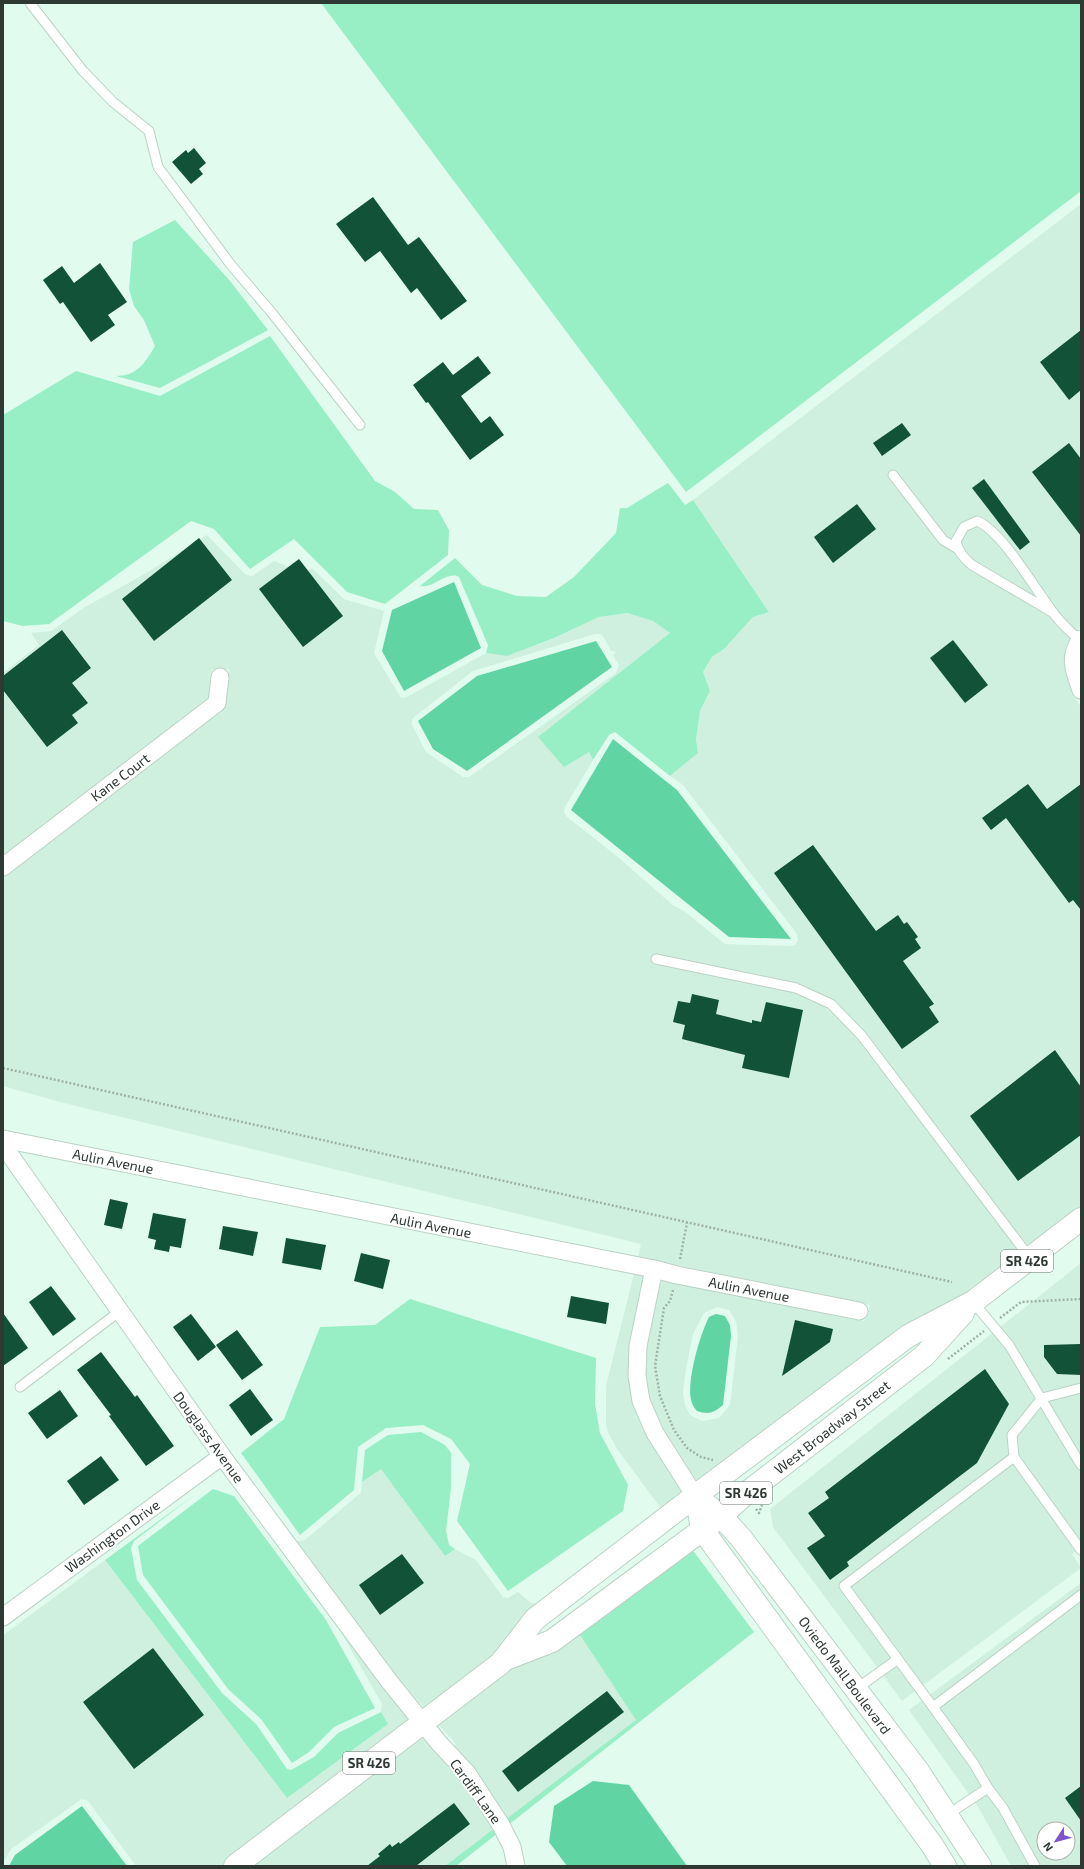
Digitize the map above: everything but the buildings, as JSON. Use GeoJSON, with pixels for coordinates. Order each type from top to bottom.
{"type":"FeatureCollection","features":[{"type":"Feature","properties":{"kind":"main road","name":"West Broadway Street"},"geometry":{"type":"LineString","coordinates":[[235,1866],[503,1660],[534,1619],[695,1496],[908,1336],[973,1302],[1030,1258],[1079,1224]]}},
{"type":"Feature","properties":{"kind":"main road","name":"West Broadway Street"},"geometry":{"type":"LineString","coordinates":[[503,1660],[552,1641],[721,1516],[744,1495],[924,1356],[973,1302]]}},
{"type":"Feature","properties":{"kind":"main road","name":"Oviedo Mall Boulevard"},"geometry":{"type":"LineString","coordinates":[[695,1496],[721,1516],[741,1538],[918,1771],[980,1866]]}},
{"type":"Feature","properties":{"kind":"main road","name":"Oviedo Mall Boulevard"},"geometry":{"type":"LineString","coordinates":[[695,1496],[702,1529],[932,1845],[945,1866]]}},
{"type":"Feature","properties":{"kind":"street"},"geometry":{"type":"LineString","coordinates":[[1080,640],[1074,648],[1074,669],[1081,690]]}},
{"type":"Feature","properties":{"kind":"street","name":"Kane Court"},"geometry":{"type":"LineString","coordinates":[[3,867],[217,703],[220,677]]}},
{"type":"Feature","properties":{"kind":"street","name":"Aulin Avenue"},"geometry":{"type":"LineString","coordinates":[[3,1140],[859,1311]]}},
{"type":"Feature","properties":{"kind":"street","name":"Douglass Avenue"},"geometry":{"type":"LineString","coordinates":[[3,1145],[222,1456],[389,1681],[424,1722]]}},
{"type":"Feature","properties":{"kind":"street","name":"Oviedo Mall Boulevard"},"geometry":{"type":"LineString","coordinates":[[654,1269],[638,1346],[637,1376],[641,1400],[655,1434],[695,1496]]}},
{"type":"Feature","properties":{"kind":"street","name":"Washington Drive"},"geometry":{"type":"LineString","coordinates":[[3,1617],[222,1456]]}},
{"type":"Feature","properties":{"kind":"street","name":"Cardiff Lane"},"geometry":{"type":"LineString","coordinates":[[424,1722],[439,1743],[467,1773],[500,1825],[512,1847],[515,1866]]}},
{"type":"Feature","properties":{"kind":"lane"},"geometry":{"type":"LineString","coordinates":[[30,3],[83,71],[114,102],[149,131],[158,167],[232,265],[272,313],[360,425]]}},
{"type":"Feature","properties":{"kind":"lane"},"geometry":{"type":"LineString","coordinates":[[893,474],[943,540],[958,549],[972,566],[1052,612]]}},
{"type":"Feature","properties":{"kind":"lane"},"geometry":{"type":"LineString","coordinates":[[958,549],[956,541],[964,527],[977,521],[985,524],[1002,542],[1052,612],[1080,640]]}},
{"type":"Feature","properties":{"kind":"lane"},"geometry":{"type":"LineString","coordinates":[[656,959],[796,988],[831,1004],[862,1036],[1030,1258]]}},
{"type":"Feature","properties":{"kind":"lane"},"geometry":{"type":"LineString","coordinates":[[973,1302],[1009,1344],[1061,1430],[1072,1453],[1081,1465]]}},
{"type":"Feature","properties":{"kind":"lane"},"geometry":{"type":"LineString","coordinates":[[20,1387],[120,1311]]}},
{"type":"Feature","properties":{"kind":"lane"},"geometry":{"type":"LineString","coordinates":[[1081,1388],[1042,1398],[1012,1436],[1014,1457],[1081,1550]]}},
{"type":"Feature","properties":{"kind":"lane"},"geometry":{"type":"LineString","coordinates":[[1014,1457],[844,1586],[974,1764],[988,1788],[1003,1808],[1035,1866]]}},
{"type":"Feature","properties":{"kind":"lane"},"geometry":{"type":"LineString","coordinates":[[933,1707],[1081,1595]]}},
{"type":"Feature","properties":{"kind":"lane"},"geometry":{"type":"LineString","coordinates":[[856,1689],[898,1659]]}},
{"type":"Feature","properties":{"kind":"lane"},"geometry":{"type":"LineString","coordinates":[[947,1815],[988,1788]]}},
{"type":"Feature","properties":{"kind":"path"},"geometry":{"type":"LineString","coordinates":[[3,1068],[952,1282]]}},
{"type":"Feature","properties":{"kind":"path"},"geometry":{"type":"LineString","coordinates":[[680,1260],[687,1222]]}},
{"type":"Feature","properties":{"kind":"path"},"geometry":{"type":"LineString","coordinates":[[674,1287],[670,1301],[664,1308],[656,1366],[660,1396],[674,1430],[686,1448],[701,1457],[712,1459]]}},
{"type":"Feature","properties":{"kind":"path"},"geometry":{"type":"LineString","coordinates":[[1000,1318],[1021,1302],[1081,1299]]}},
{"type":"Feature","properties":{"kind":"shaded area"},"geometry":{"type":"Polygon","coordinates":[[[321,3],[1081,3],[1081,191],[686,492],[321,3]]]}},
{"type":"Feature","properties":{"kind":"shaded area"},"geometry":{"type":"Polygon","coordinates":[[[1081,204],[1081,626],[1067,643],[1065,649],[1066,672],[1073,694],[1081,707],[1081,1209],[974,1291],[698,1484],[663,1429],[649,1397],[646,1375],[646,1346],[660,1278],[864,1321],[870,1305],[638,1257],[641,1244],[60,1102],[3,1086],[3,877],[222,710],[225,703],[229,669],[212,669],[209,700],[3,857],[3,673],[39,645],[31,633],[51,631],[85,607],[141,576],[207,535],[246,575],[252,576],[274,561],[303,573],[312,568],[344,599],[384,611],[374,653],[401,698],[407,697],[486,653],[507,656],[554,638],[599,617],[627,613],[653,621],[670,633],[539,737],[589,752],[593,760],[565,807],[564,812],[566,816],[619,858],[674,906],[684,911],[725,944],[795,945],[798,941],[797,934],[683,785],[670,776],[698,753],[696,739],[700,711],[710,691],[703,672],[712,657],[724,649],[753,617],[769,612],[693,500],[1081,204]],[[595,634],[473,671],[412,719],[412,725],[426,752],[463,777],[469,777],[616,673],[619,665],[613,655],[616,652],[611,651],[603,636],[600,634],[595,634]],[[717,1307],[704,1313],[693,1334],[686,1369],[683,1392],[685,1405],[690,1415],[702,1421],[719,1418],[730,1405],[738,1336],[736,1321],[729,1310],[717,1307]]]}},
{"type":"Feature","properties":{"kind":"shaded area"},"geometry":{"type":"Polygon","coordinates":[[[175,220],[230,281],[268,330],[160,388],[116,376],[130,374],[135,371],[148,358],[155,346],[144,320],[134,306],[129,289],[133,242],[175,220]]]}},
{"type":"Feature","properties":{"kind":"shaded area"},"geometry":{"type":"Polygon","coordinates":[[[270,336],[375,481],[395,492],[414,509],[438,510],[449,530],[448,555],[385,604],[347,592],[294,539],[250,569],[214,529],[191,521],[49,624],[23,626],[3,621],[3,415],[76,371],[160,396],[270,336]]]}},
{"type":"Feature","properties":{"kind":"shaded area"},"geometry":{"type":"Polygon","coordinates":[[[668,483],[685,505],[693,500],[769,612],[753,617],[724,649],[712,657],[703,672],[710,691],[700,711],[696,739],[698,753],[670,776],[615,732],[609,735],[593,760],[589,752],[564,767],[538,737],[670,633],[653,621],[627,613],[599,617],[554,638],[507,656],[486,653],[488,645],[459,577],[450,576],[430,585],[420,586],[455,558],[482,585],[517,596],[546,597],[574,577],[616,533],[620,508],[627,508],[668,483]]]}},
{"type":"Feature","properties":{"kind":"shaded area"},"geometry":{"type":"Polygon","coordinates":[[[454,582],[481,648],[404,691],[382,651],[392,610],[454,582]]]}},
{"type":"Feature","properties":{"kind":"shaded area"},"geometry":{"type":"Polygon","coordinates":[[[596,641],[612,667],[467,771],[433,749],[418,721],[477,676],[596,641]]]}},
{"type":"Feature","properties":{"kind":"shaded area"},"geometry":{"type":"Polygon","coordinates":[[[613,739],[677,790],[791,939],[729,937],[571,810],[613,739]]]}},
{"type":"Feature","properties":{"kind":"shaded area"},"geometry":{"type":"Polygon","coordinates":[[[1081,1263],[1081,1547],[1072,1554],[1081,1568],[902,1701],[773,1527],[770,1509],[1081,1263]]]}},
{"type":"Feature","properties":{"kind":"shaded area"},"geometry":{"type":"Polygon","coordinates":[[[634,1274],[644,1275],[629,1346],[629,1377],[632,1402],[648,1438],[684,1495],[663,1511],[617,1449],[607,1430],[606,1424],[606,1386],[634,1274]]]}},
{"type":"Feature","properties":{"kind":"shaded area"},"geometry":{"type":"Polygon","coordinates":[[[410,1299],[596,1358],[595,1404],[600,1433],[628,1485],[623,1511],[508,1591],[457,1521],[470,1464],[451,1439],[423,1425],[386,1428],[358,1447],[354,1490],[300,1535],[241,1453],[284,1419],[320,1327],[375,1325],[410,1299]]]}},
{"type":"Feature","properties":{"kind":"shaded area"},"geometry":{"type":"Polygon","coordinates":[[[716,1314],[725,1316],[730,1325],[731,1336],[723,1405],[717,1410],[704,1413],[697,1411],[692,1403],[690,1384],[694,1360],[705,1325],[709,1317],[716,1314]]]}},
{"type":"Feature","properties":{"kind":"shaded area"},"geometry":{"type":"Polygon","coordinates":[[[421,1432],[445,1445],[451,1453],[451,1488],[446,1531],[449,1545],[455,1549],[445,1556],[381,1469],[362,1482],[365,1450],[388,1435],[421,1432]]]}},
{"type":"Feature","properties":{"kind":"shaded area"},"geometry":{"type":"Polygon","coordinates":[[[381,1468],[445,1556],[455,1549],[476,1560],[503,1597],[508,1598],[518,1592],[530,1602],[540,1606],[498,1654],[426,1710],[396,1675],[296,1541],[305,1540],[358,1495],[361,1492],[362,1482],[381,1468]]]}},
{"type":"Feature","properties":{"kind":"shaded area"},"geometry":{"type":"Polygon","coordinates":[[[213,1489],[234,1496],[326,1620],[375,1708],[334,1727],[309,1752],[292,1763],[261,1719],[228,1689],[143,1575],[138,1546],[213,1489]]]}},
{"type":"Feature","properties":{"kind":"shaded area"},"geometry":{"type":"Polygon","coordinates":[[[197,1493],[134,1541],[131,1548],[137,1580],[222,1693],[256,1724],[287,1769],[291,1770],[314,1757],[338,1733],[381,1712],[388,1724],[287,1798],[105,1560],[197,1493]]]}},
{"type":"Feature","properties":{"kind":"shaded area"},"geometry":{"type":"Polygon","coordinates":[[[691,1548],[754,1632],[456,1866],[445,1866],[636,1720],[578,1632],[691,1548]]]}},
{"type":"Feature","properties":{"kind":"shaded area"},"geometry":{"type":"Polygon","coordinates":[[[105,1560],[287,1798],[388,1724],[381,1712],[382,1704],[341,1632],[381,1686],[411,1721],[222,1866],[136,1866],[88,1801],[82,1799],[11,1849],[3,1863],[3,1635],[105,1560]]]}},
{"type":"Feature","properties":{"kind":"shaded area"},"geometry":{"type":"Polygon","coordinates":[[[1081,1583],[1081,1866],[1011,1866],[980,1810],[909,1710],[1081,1583]]]}},
{"type":"Feature","properties":{"kind":"shaded area"},"geometry":{"type":"Polygon","coordinates":[[[578,1632],[637,1720],[445,1866],[248,1866],[422,1733],[443,1755],[456,1744],[436,1722],[503,1671],[578,1632]]]}},
{"type":"Feature","properties":{"kind":"shaded area"},"geometry":{"type":"Polygon","coordinates":[[[593,1781],[629,1785],[687,1866],[567,1866],[549,1842],[554,1806],[593,1781]]]}},
{"type":"Feature","properties":{"kind":"shaded area"},"geometry":{"type":"Polygon","coordinates":[[[82,1806],[127,1866],[9,1866],[15,1855],[82,1806]]]}}]}
